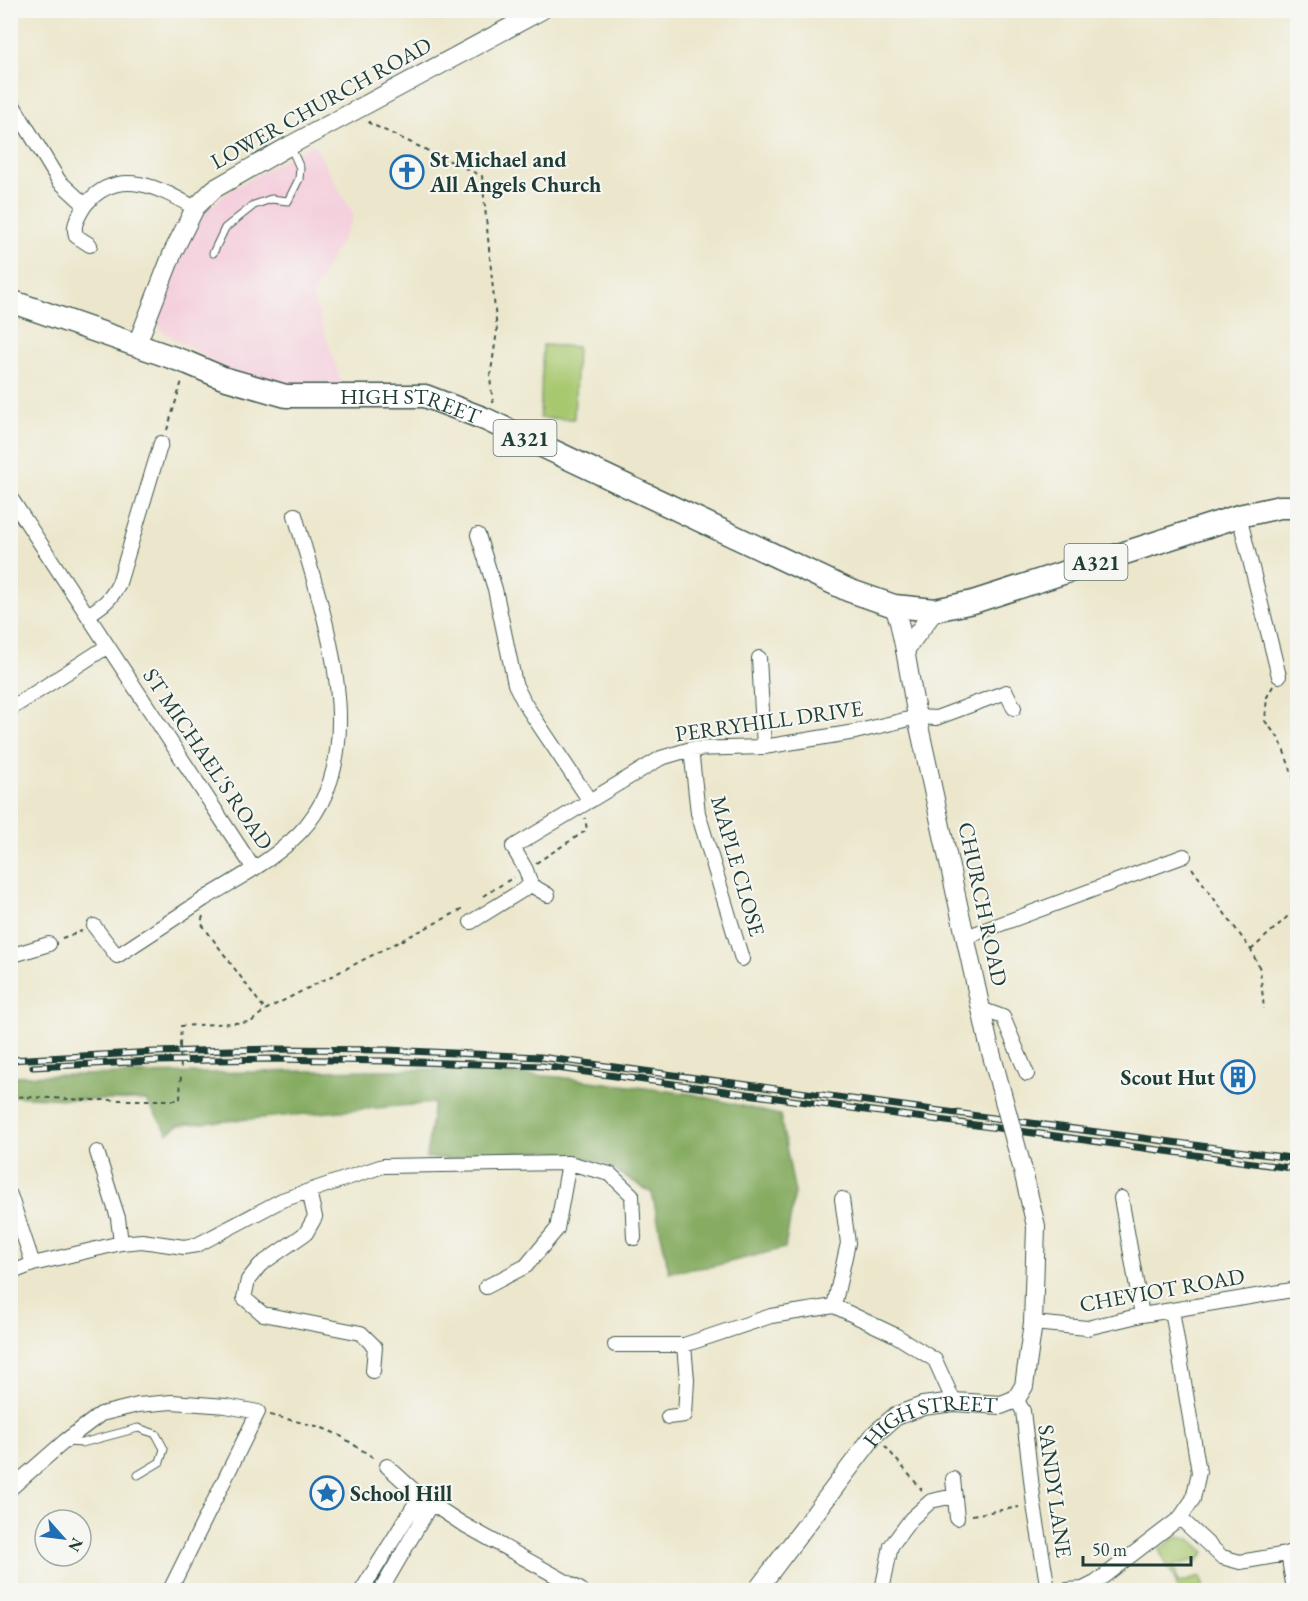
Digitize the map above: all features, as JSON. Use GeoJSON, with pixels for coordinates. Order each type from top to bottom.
{"type":"FeatureCollection","features":[{"type":"Feature","properties":{"kind":"main road","name":"HIGH STREET"},"geometry":{"type":"LineString","coordinates":[[10,301],[137,344],[223,378],[286,396],[425,396],[495,424],[848,590],[894,606]]}},
{"type":"Feature","properties":{"kind":"main road","name":"A321"},"geometry":{"type":"LineString","coordinates":[[894,606],[935,610],[973,602],[1239,516],[1280,507],[1298,507]]}},
{"type":"Feature","properties":{"kind":"street","name":"LOWER CHURCH ROAD"},"geometry":{"type":"LineString","coordinates":[[137,344],[173,252],[195,208],[214,189],[542,10]]}},
{"type":"Feature","properties":{"kind":"street"},"geometry":{"type":"LineString","coordinates":[[13,105],[59,181],[84,205]]}},
{"type":"Feature","properties":{"kind":"street"},"geometry":{"type":"LineString","coordinates":[[90,245],[76,236],[74,227],[84,205],[96,193],[110,185],[124,182],[141,184],[195,208]]}},
{"type":"Feature","properties":{"kind":"street"},"geometry":{"type":"LineString","coordinates":[[88,615],[114,595],[161,443]]}},
{"type":"Feature","properties":{"kind":"street","name":"ST MICHAEL'S ROAD"},"geometry":{"type":"LineString","coordinates":[[10,497],[254,868],[291,841],[307,825],[320,808],[336,761],[339,722],[337,688],[327,630],[295,515]]}},
{"type":"Feature","properties":{"kind":"street"},"geometry":{"type":"LineString","coordinates":[[1239,516],[1279,676]]}},
{"type":"Feature","properties":{"kind":"street"},"geometry":{"type":"LineString","coordinates":[[478,535],[495,589],[515,684],[525,704],[590,801]]}},
{"type":"Feature","properties":{"kind":"street","name":"CHURCH ROAD"},"geometry":{"type":"LineString","coordinates":[[894,606],[906,650],[918,717],[981,1010],[1022,1167]]}},
{"type":"Feature","properties":{"kind":"street"},"geometry":{"type":"LineString","coordinates":[[906,650],[935,610]]}},
{"type":"Feature","properties":{"kind":"street"},"geometry":{"type":"LineString","coordinates":[[10,709],[108,646]]}},
{"type":"Feature","properties":{"kind":"street"},"geometry":{"type":"LineString","coordinates":[[759,658],[764,747]]}},
{"type":"Feature","properties":{"kind":"street","name":"PERRYHILL DRIVE"},"geometry":{"type":"LineString","coordinates":[[531,885],[526,870],[513,847],[661,758],[691,749],[764,747],[855,732],[918,717],[936,718],[1006,692],[1014,708]]}},
{"type":"Feature","properties":{"kind":"street","name":"MAPLE CLOSE"},"geometry":{"type":"LineString","coordinates":[[691,749],[698,813],[742,959]]}},
{"type":"Feature","properties":{"kind":"street"},"geometry":{"type":"LineString","coordinates":[[966,937],[1184,856]]}},
{"type":"Feature","properties":{"kind":"street"},"geometry":{"type":"LineString","coordinates":[[94,926],[117,956],[254,868]]}},
{"type":"Feature","properties":{"kind":"street"},"geometry":{"type":"LineString","coordinates":[[471,922],[531,885],[548,895]]}},
{"type":"Feature","properties":{"kind":"street"},"geometry":{"type":"LineString","coordinates":[[10,956],[49,944]]}},
{"type":"Feature","properties":{"kind":"street"},"geometry":{"type":"LineString","coordinates":[[981,1010],[1003,1017],[1028,1074]]}},
{"type":"Feature","properties":{"kind":"street"},"geometry":{"type":"LineString","coordinates":[[97,1152],[118,1218],[121,1243]]}},
{"type":"Feature","properties":{"kind":"street"},"geometry":{"type":"LineString","coordinates":[[486,1287],[526,1266],[557,1229],[569,1163]]}},
{"type":"Feature","properties":{"kind":"street"},"geometry":{"type":"LineString","coordinates":[[10,1273],[33,1264],[141,1240],[184,1247],[197,1245],[282,1200],[383,1166],[569,1163],[610,1174],[632,1195],[634,1238]]}},
{"type":"Feature","properties":{"kind":"street","name":"HIGH STREET"},"geometry":{"type":"LineString","coordinates":[[757,1590],[875,1434],[896,1416],[923,1406],[954,1402],[1001,1405],[1016,1399],[1024,1386],[1033,1323],[1036,1226],[1022,1167]]}},
{"type":"Feature","properties":{"kind":"street"},"geometry":{"type":"LineString","coordinates":[[309,1191],[315,1217],[306,1233],[260,1264],[248,1280],[244,1298],[263,1314],[361,1333],[375,1347],[373,1371]]}},
{"type":"Feature","properties":{"kind":"street"},"geometry":{"type":"LineString","coordinates":[[10,1196],[33,1264]]}},
{"type":"Feature","properties":{"kind":"street"},"geometry":{"type":"LineString","coordinates":[[1121,1198],[1142,1315]]}},
{"type":"Feature","properties":{"kind":"street"},"geometry":{"type":"LineString","coordinates":[[834,1306],[848,1243],[842,1199]]}},
{"type":"Feature","properties":{"kind":"street","name":"CHEVIOT ROAD"},"geometry":{"type":"LineString","coordinates":[[1033,1323],[1087,1328],[1142,1315],[1298,1289]]}},
{"type":"Feature","properties":{"kind":"street"},"geometry":{"type":"LineString","coordinates":[[615,1345],[684,1345],[771,1316],[834,1306],[895,1335],[935,1360],[954,1402]]}},
{"type":"Feature","properties":{"kind":"street"},"geometry":{"type":"LineString","coordinates":[[1067,1590],[1083,1589],[1095,1583],[1180,1518],[1193,1498],[1199,1472],[1172,1310]]}},
{"type":"Feature","properties":{"kind":"street"},"geometry":{"type":"LineString","coordinates":[[668,1417],[685,1416],[687,1380],[684,1345]]}},
{"type":"Feature","properties":{"kind":"street","name":"SANDY LANE"},"geometry":{"type":"LineString","coordinates":[[1016,1399],[1023,1411],[1034,1505],[1048,1590]]}},
{"type":"Feature","properties":{"kind":"street"},"geometry":{"type":"LineString","coordinates":[[10,1489],[65,1441],[101,1414],[138,1405],[172,1402],[226,1406],[258,1412],[170,1590]]}},
{"type":"Feature","properties":{"kind":"street"},"geometry":{"type":"LineString","coordinates":[[387,1466],[426,1500],[461,1523],[581,1590]]}},
{"type":"Feature","properties":{"kind":"street"},"geometry":{"type":"LineString","coordinates":[[952,1479],[957,1518]]}},
{"type":"Feature","properties":{"kind":"street"},"geometry":{"type":"LineString","coordinates":[[882,1590],[891,1546],[911,1519],[931,1501],[954,1496]]}},
{"type":"Feature","properties":{"kind":"street"},"geometry":{"type":"LineString","coordinates":[[362,1590],[426,1500]]}},
{"type":"Feature","properties":{"kind":"street"},"geometry":{"type":"LineString","coordinates":[[381,1590],[426,1500]]}},
{"type":"Feature","properties":{"kind":"street"},"geometry":{"type":"LineString","coordinates":[[1180,1518],[1222,1557],[1240,1562],[1293,1553],[1294,1590]]}},
{"type":"Feature","properties":{"kind":"lane"},"geometry":{"type":"LineString","coordinates":[[213,253],[225,228],[254,205],[271,199],[288,201],[299,179],[300,168],[290,146]]}},
{"type":"Feature","properties":{"kind":"lane"},"geometry":{"type":"LineString","coordinates":[[65,1441],[82,1443],[138,1428],[156,1434],[164,1449],[160,1462],[138,1474]]}},
{"type":"Feature","properties":{"kind":"path"},"geometry":{"type":"LineString","coordinates":[[369,103],[369,123],[482,177],[497,331],[490,378],[495,424]]}},
{"type":"Feature","properties":{"kind":"path"},"geometry":{"type":"LineString","coordinates":[[161,443],[188,363]]}},
{"type":"Feature","properties":{"kind":"path"},"geometry":{"type":"LineString","coordinates":[[1279,676],[1267,697],[1265,721],[1280,740],[1298,790]]}},
{"type":"Feature","properties":{"kind":"path"},"geometry":{"type":"LineString","coordinates":[[1298,818],[1295,818],[1298,824]]}},
{"type":"Feature","properties":{"kind":"path"},"geometry":{"type":"LineString","coordinates":[[1184,856],[1251,950],[1260,969],[1264,1009]]}},
{"type":"Feature","properties":{"kind":"path"},"geometry":{"type":"LineString","coordinates":[[206,898],[201,923],[265,1010]]}},
{"type":"Feature","properties":{"kind":"path"},"geometry":{"type":"LineString","coordinates":[[1251,950],[1298,907]]}},
{"type":"Feature","properties":{"kind":"path"},"geometry":{"type":"LineString","coordinates":[[10,1096],[88,1100],[180,1100],[181,1026],[251,1022],[265,1010],[459,912]]}},
{"type":"Feature","properties":{"kind":"path"},"geometry":{"type":"LineString","coordinates":[[49,944],[94,926]]}},
{"type":"Feature","properties":{"kind":"path"},"geometry":{"type":"LineString","coordinates":[[258,1412],[320,1427],[339,1435],[387,1466]]}},
{"type":"Feature","properties":{"kind":"path"},"geometry":{"type":"LineString","coordinates":[[875,1434],[931,1501]]}},
{"type":"Feature","properties":{"kind":"path"},"geometry":{"type":"LineString","coordinates":[[957,1518],[1034,1505]]}},
{"type":"Feature","properties":{"kind":"shaded area"},"geometry":{"type":"Polygon","coordinates":[[[313,143],[354,216],[312,295],[343,387],[287,387],[224,369],[162,331],[158,323],[182,254],[200,217],[206,210],[229,191],[313,143]]]}},
{"type":"Feature","properties":{"kind":"green space"},"geometry":{"type":"Polygon","coordinates":[[[543,345],[577,347],[574,419],[540,418],[543,345]]]}},
{"type":"Feature","properties":{"kind":"green space"},"geometry":{"type":"Polygon","coordinates":[[[440,1069],[559,1077],[692,1094],[780,1115],[795,1193],[785,1248],[714,1266],[669,1272],[652,1193],[602,1162],[549,1151],[452,1159],[426,1158],[434,1103],[179,1125],[168,1133],[146,1100],[11,1096],[10,1076],[440,1069]]]}},
{"type":"Feature","properties":{"kind":"green space"},"geometry":{"type":"Polygon","coordinates":[[[1176,1537],[1190,1539],[1205,1552],[1197,1562],[1196,1560],[1174,1565],[1178,1583],[1201,1577],[1204,1590],[1178,1590],[1159,1550],[1176,1537]]]}},
{"type":"Feature","properties":{"kind":"railway"},"geometry":{"type":"LineString","coordinates":[[10,1060],[155,1052],[274,1049],[388,1050],[540,1057],[1298,1159]]}},
{"type":"Feature","properties":{"kind":"railway"},"geometry":{"type":"LineString","coordinates":[[33,1067],[154,1061],[272,1059],[542,1066],[1298,1169]]}},
{"type":"Feature","properties":{"kind":"place","name":"St Michael and All Angels Church"},"geometry":{"type":"Point","coordinates":[407,172]}},
{"type":"Feature","properties":{"kind":"place","name":"Scout Hut"},"geometry":{"type":"Point","coordinates":[1238,1077]}},
{"type":"Feature","properties":{"kind":"place","name":"School Hill"},"geometry":{"type":"Point","coordinates":[327,1493]}}]}
